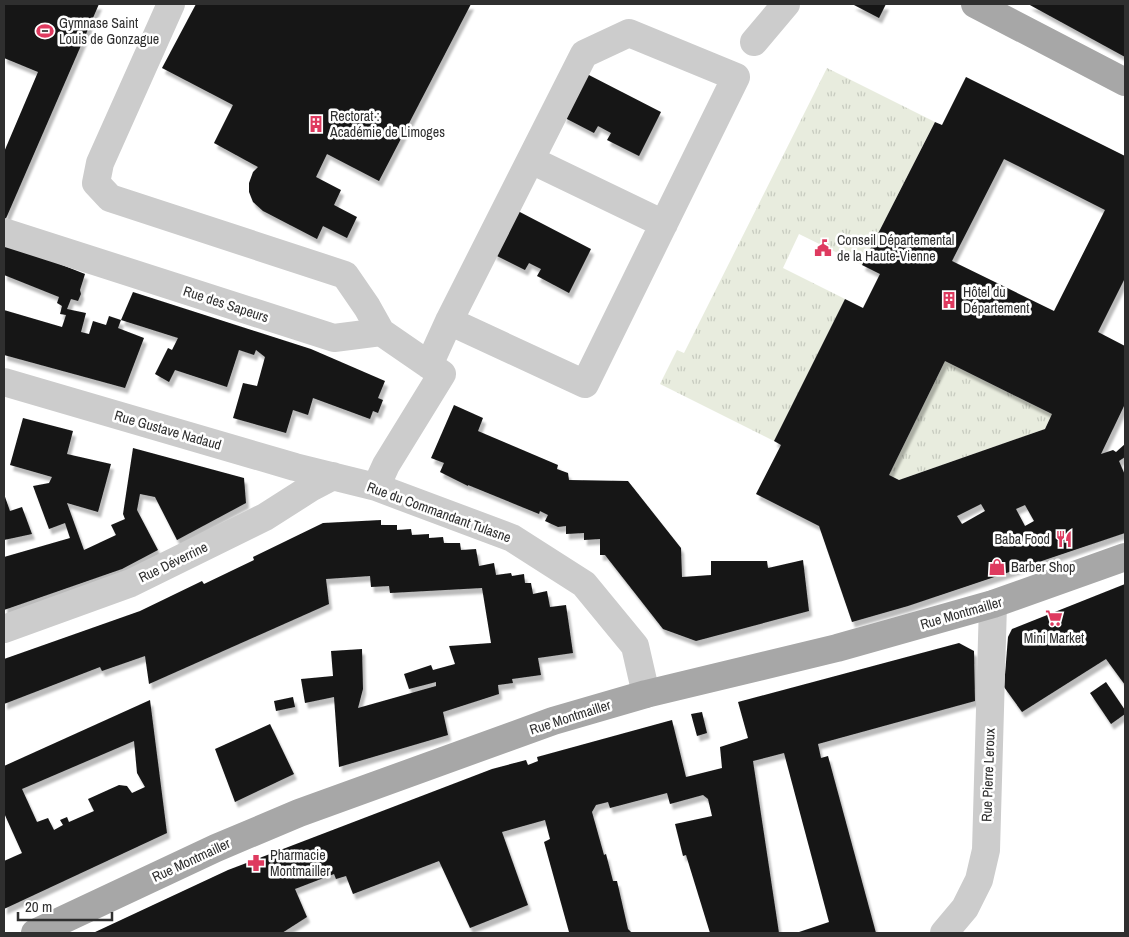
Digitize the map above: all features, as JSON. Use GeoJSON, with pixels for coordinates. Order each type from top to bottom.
{"type":"FeatureCollection","features":[{"type":"Feature","properties":{"kind":"main road"},"geometry":{"type":"LineString","coordinates":[[975,4],[1125,82]]}},
{"type":"Feature","properties":{"kind":"main road","name":"Rue Montmailler"},"geometry":{"type":"LineString","coordinates":[[35,933],[216,848],[300,813],[553,722],[646,694],[837,648],[994,604],[1125,558]]}},
{"type":"Feature","properties":{"kind":"street"},"geometry":{"type":"LineString","coordinates":[[170,4],[100,162],[96,183],[110,198],[345,275],[367,307],[381,332],[435,369]]}},
{"type":"Feature","properties":{"kind":"street"},"geometry":{"type":"LineString","coordinates":[[754,42],[786,4]]}},
{"type":"Feature","properties":{"kind":"street"},"geometry":{"type":"LineString","coordinates":[[376,487],[435,369],[449,321],[584,54],[629,34],[736,77],[585,384],[449,321]]}},
{"type":"Feature","properties":{"kind":"street"},"geometry":{"type":"LineString","coordinates":[[531,160],[664,224]]}},
{"type":"Feature","properties":{"kind":"street","name":"Rue des Sapeurs"},"geometry":{"type":"LineString","coordinates":[[4,232],[334,338],[381,332]]}},
{"type":"Feature","properties":{"kind":"street","name":"Rue Gustave Nadaud"},"geometry":{"type":"LineString","coordinates":[[4,382],[295,467],[333,476]]}},
{"type":"Feature","properties":{"kind":"street","name":"Rue du Commandant Tulasne"},"geometry":{"type":"LineString","coordinates":[[333,476],[376,487],[512,538],[584,584],[635,646],[646,694]]}},
{"type":"Feature","properties":{"kind":"street","name":"Rue Déverrine"},"geometry":{"type":"LineString","coordinates":[[4,629],[131,583],[265,517],[333,476]]}},
{"type":"Feature","properties":{"kind":"street","name":"Rue Pierre Leroux"},"geometry":{"type":"LineString","coordinates":[[944,933],[965,908],[979,880],[986,850],[994,604]]}},
{"type":"Feature","properties":{"kind":"green space"},"geometry":{"type":"Polygon","coordinates":[[[827,68],[935,122],[862,265],[799,234],[783,268],[845,299],[774,441],[660,384],[677,350],[684,353],[827,68]]]}},
{"type":"Feature","properties":{"kind":"green space"},"geometry":{"type":"Polygon","coordinates":[[[945,361],[1052,414],[1045,429],[899,480],[889,475],[945,361]]]}},
{"type":"Feature","properties":{"kind":"building","name":"Gymnase Saint Louis de Gonzague"},"geometry":{"type":"Polygon","coordinates":[[[4,4],[99,4],[4,223],[4,152],[38,72],[4,58],[4,4]]]}},
{"type":"Feature","properties":{"kind":"building","name":"Rectorat : Académie de Limoges"},"geometry":{"type":"Polygon","coordinates":[[[196,4],[471,4],[379,181],[327,154],[316,177],[341,190],[334,205],[357,217],[347,238],[323,226],[317,239],[263,211],[253,202],[249,192],[249,183],[253,172],[258,167],[214,143],[233,105],[162,68],[196,4]]]}},
{"type":"Feature","properties":{"kind":"building"},"geometry":{"type":"Polygon","coordinates":[[[852,4],[886,4],[879,18],[852,4]]]}},
{"type":"Feature","properties":{"kind":"building"},"geometry":{"type":"Polygon","coordinates":[[[1028,4],[1125,5],[1125,57],[1028,4]]]}},
{"type":"Feature","properties":{"kind":"building"},"geometry":{"type":"Polygon","coordinates":[[[585,73],[661,112],[639,156],[607,140],[611,133],[598,126],[594,133],[563,117],[585,73]]]}},
{"type":"Feature","properties":{"kind":"building"},"geometry":{"type":"Polygon","coordinates":[[[966,77],[1125,156],[1125,278],[1098,332],[1125,346],[1125,404],[1101,454],[1113,450],[1116,452],[1125,444],[1125,457],[1119,461],[1125,475],[1125,533],[908,606],[852,622],[819,526],[756,494],[781,445],[774,441],[845,299],[863,308],[880,274],[862,265],[935,122],[942,125],[966,77]],[[1004,159],[952,261],[1054,311],[1105,210],[1004,159]],[[945,361],[889,475],[899,480],[1045,429],[1052,414],[945,361]],[[981,504],[957,516],[962,524],[985,511],[981,504]],[[1025,505],[1016,509],[1025,526],[1034,521],[1025,505]]]}},
{"type":"Feature","properties":{"kind":"building"},"geometry":{"type":"Polygon","coordinates":[[[516,210],[591,249],[569,293],[537,276],[541,269],[529,263],[525,270],[493,254],[516,210]]]}},
{"type":"Feature","properties":{"kind":"building"},"geometry":{"type":"Polygon","coordinates":[[[4,242],[85,274],[78,301],[71,299],[67,309],[86,313],[81,332],[89,334],[93,321],[106,325],[109,316],[121,320],[118,328],[144,338],[125,388],[4,355],[4,310],[62,327],[66,315],[60,314],[62,306],[57,303],[59,297],[4,275],[4,242]]]}},
{"type":"Feature","properties":{"kind":"building"},"geometry":{"type":"Polygon","coordinates":[[[133,292],[311,349],[385,381],[378,398],[383,400],[378,413],[373,411],[370,419],[313,398],[308,415],[293,410],[286,433],[233,418],[243,383],[257,386],[265,357],[256,350],[254,355],[239,350],[227,387],[175,370],[169,382],[155,374],[168,348],[172,350],[178,338],[121,320],[133,292]]]}},
{"type":"Feature","properties":{"kind":"building"},"geometry":{"type":"Polygon","coordinates":[[[454,405],[483,418],[478,431],[558,465],[557,469],[568,473],[569,480],[628,481],[681,548],[682,577],[711,575],[711,561],[767,561],[768,568],[803,560],[809,611],[696,641],[663,629],[605,555],[600,555],[600,539],[584,540],[584,533],[566,534],[566,526],[558,527],[545,521],[548,515],[540,511],[539,514],[468,486],[440,472],[444,463],[431,458],[454,405]]]}},
{"type":"Feature","properties":{"kind":"building"},"geometry":{"type":"Polygon","coordinates":[[[23,418],[73,431],[67,454],[111,464],[98,512],[67,503],[84,550],[116,535],[111,525],[125,519],[123,514],[133,448],[244,478],[246,503],[177,540],[155,497],[140,494],[137,510],[158,550],[122,569],[4,610],[4,557],[70,538],[65,523],[49,529],[33,486],[49,483],[52,477],[10,465],[23,418]]]}},
{"type":"Feature","properties":{"kind":"building"},"geometry":{"type":"Polygon","coordinates":[[[4,494],[10,511],[22,507],[32,534],[4,540],[4,494]]]}},
{"type":"Feature","properties":{"kind":"building"},"geometry":{"type":"Polygon","coordinates":[[[381,520],[381,525],[397,525],[397,530],[411,529],[412,535],[429,534],[429,538],[443,537],[444,543],[460,543],[461,550],[476,549],[479,566],[494,563],[496,575],[511,573],[512,576],[524,574],[525,583],[531,583],[533,594],[547,591],[550,607],[566,605],[573,653],[538,658],[541,675],[512,679],[513,683],[498,685],[499,694],[443,712],[448,735],[339,767],[334,697],[305,703],[301,679],[333,676],[331,651],[362,649],[363,689],[358,708],[436,686],[436,682],[409,689],[404,674],[431,665],[433,670],[455,664],[449,646],[491,643],[482,588],[390,593],[389,586],[371,587],[370,576],[326,579],[329,604],[149,684],[145,656],[102,671],[100,667],[4,704],[4,659],[140,611],[202,581],[204,584],[254,560],[253,557],[323,523],[381,520]]]}},
{"type":"Feature","properties":{"kind":"building"},"geometry":{"type":"Polygon","coordinates":[[[1125,584],[1125,685],[1106,659],[1022,712],[1004,687],[1008,637],[1012,629],[1125,584]]]}},
{"type":"Feature","properties":{"kind":"building"},"geometry":{"type":"Polygon","coordinates":[[[959,643],[974,651],[975,701],[818,744],[821,758],[828,756],[876,933],[796,933],[829,922],[784,753],[753,761],[779,933],[710,933],[686,855],[683,856],[675,824],[712,816],[708,799],[703,795],[670,804],[667,793],[610,808],[608,802],[596,805],[592,812],[613,881],[617,881],[628,929],[632,933],[566,933],[569,932],[544,842],[550,839],[545,820],[502,832],[528,905],[470,928],[439,861],[353,894],[346,876],[336,879],[334,874],[295,889],[307,917],[282,933],[93,933],[228,870],[492,769],[526,760],[528,765],[538,761],[537,757],[672,720],[686,777],[722,768],[720,747],[748,738],[738,702],[959,643]]]}},
{"type":"Feature","properties":{"kind":"building"},"geometry":{"type":"Polygon","coordinates":[[[1106,682],[1125,710],[1125,714],[1111,724],[1090,693],[1106,682]]]}},
{"type":"Feature","properties":{"kind":"building"},"geometry":{"type":"Polygon","coordinates":[[[293,697],[295,707],[276,711],[274,701],[293,697]]]}},
{"type":"Feature","properties":{"kind":"building"},"geometry":{"type":"Polygon","coordinates":[[[150,700],[167,833],[4,909],[4,861],[22,853],[4,813],[4,766],[150,700]],[[134,741],[22,789],[37,822],[48,818],[54,830],[63,825],[60,820],[67,817],[69,822],[94,811],[88,799],[119,785],[127,786],[132,793],[145,787],[137,773],[134,741]]]}},
{"type":"Feature","properties":{"kind":"building"},"geometry":{"type":"Polygon","coordinates":[[[702,712],[707,733],[697,736],[691,714],[702,712]]]}},
{"type":"Feature","properties":{"kind":"building"},"geometry":{"type":"Polygon","coordinates":[[[270,724],[294,774],[235,802],[215,749],[270,724]]]}},
{"type":"Feature","properties":{"kind":"place","name":"Gymnase Saint Louis de Gonzague"},"geometry":{"type":"Point","coordinates":[45,31]}},
{"type":"Feature","properties":{"kind":"place","name":"Rectorat : Académie de Limoges"},"geometry":{"type":"Point","coordinates":[316,124]}},
{"type":"Feature","properties":{"kind":"place","name":"Conseil Départemental de la Haute-Vienne"},"geometry":{"type":"Point","coordinates":[823,248]}},
{"type":"Feature","properties":{"kind":"place","name":"Hôtel du Département"},"geometry":{"type":"Point","coordinates":[949,300]}},
{"type":"Feature","properties":{"kind":"place","name":"Baba Food"},"geometry":{"type":"Point","coordinates":[1064,539]}},
{"type":"Feature","properties":{"kind":"place","name":"Barber Shop"},"geometry":{"type":"Point","coordinates":[997,567]}},
{"type":"Feature","properties":{"kind":"place","name":"Mini Market"},"geometry":{"type":"Point","coordinates":[1054,618]}},
{"type":"Feature","properties":{"kind":"place","name":"Pharmacie Montmailler"},"geometry":{"type":"Point","coordinates":[256,863]}}]}
